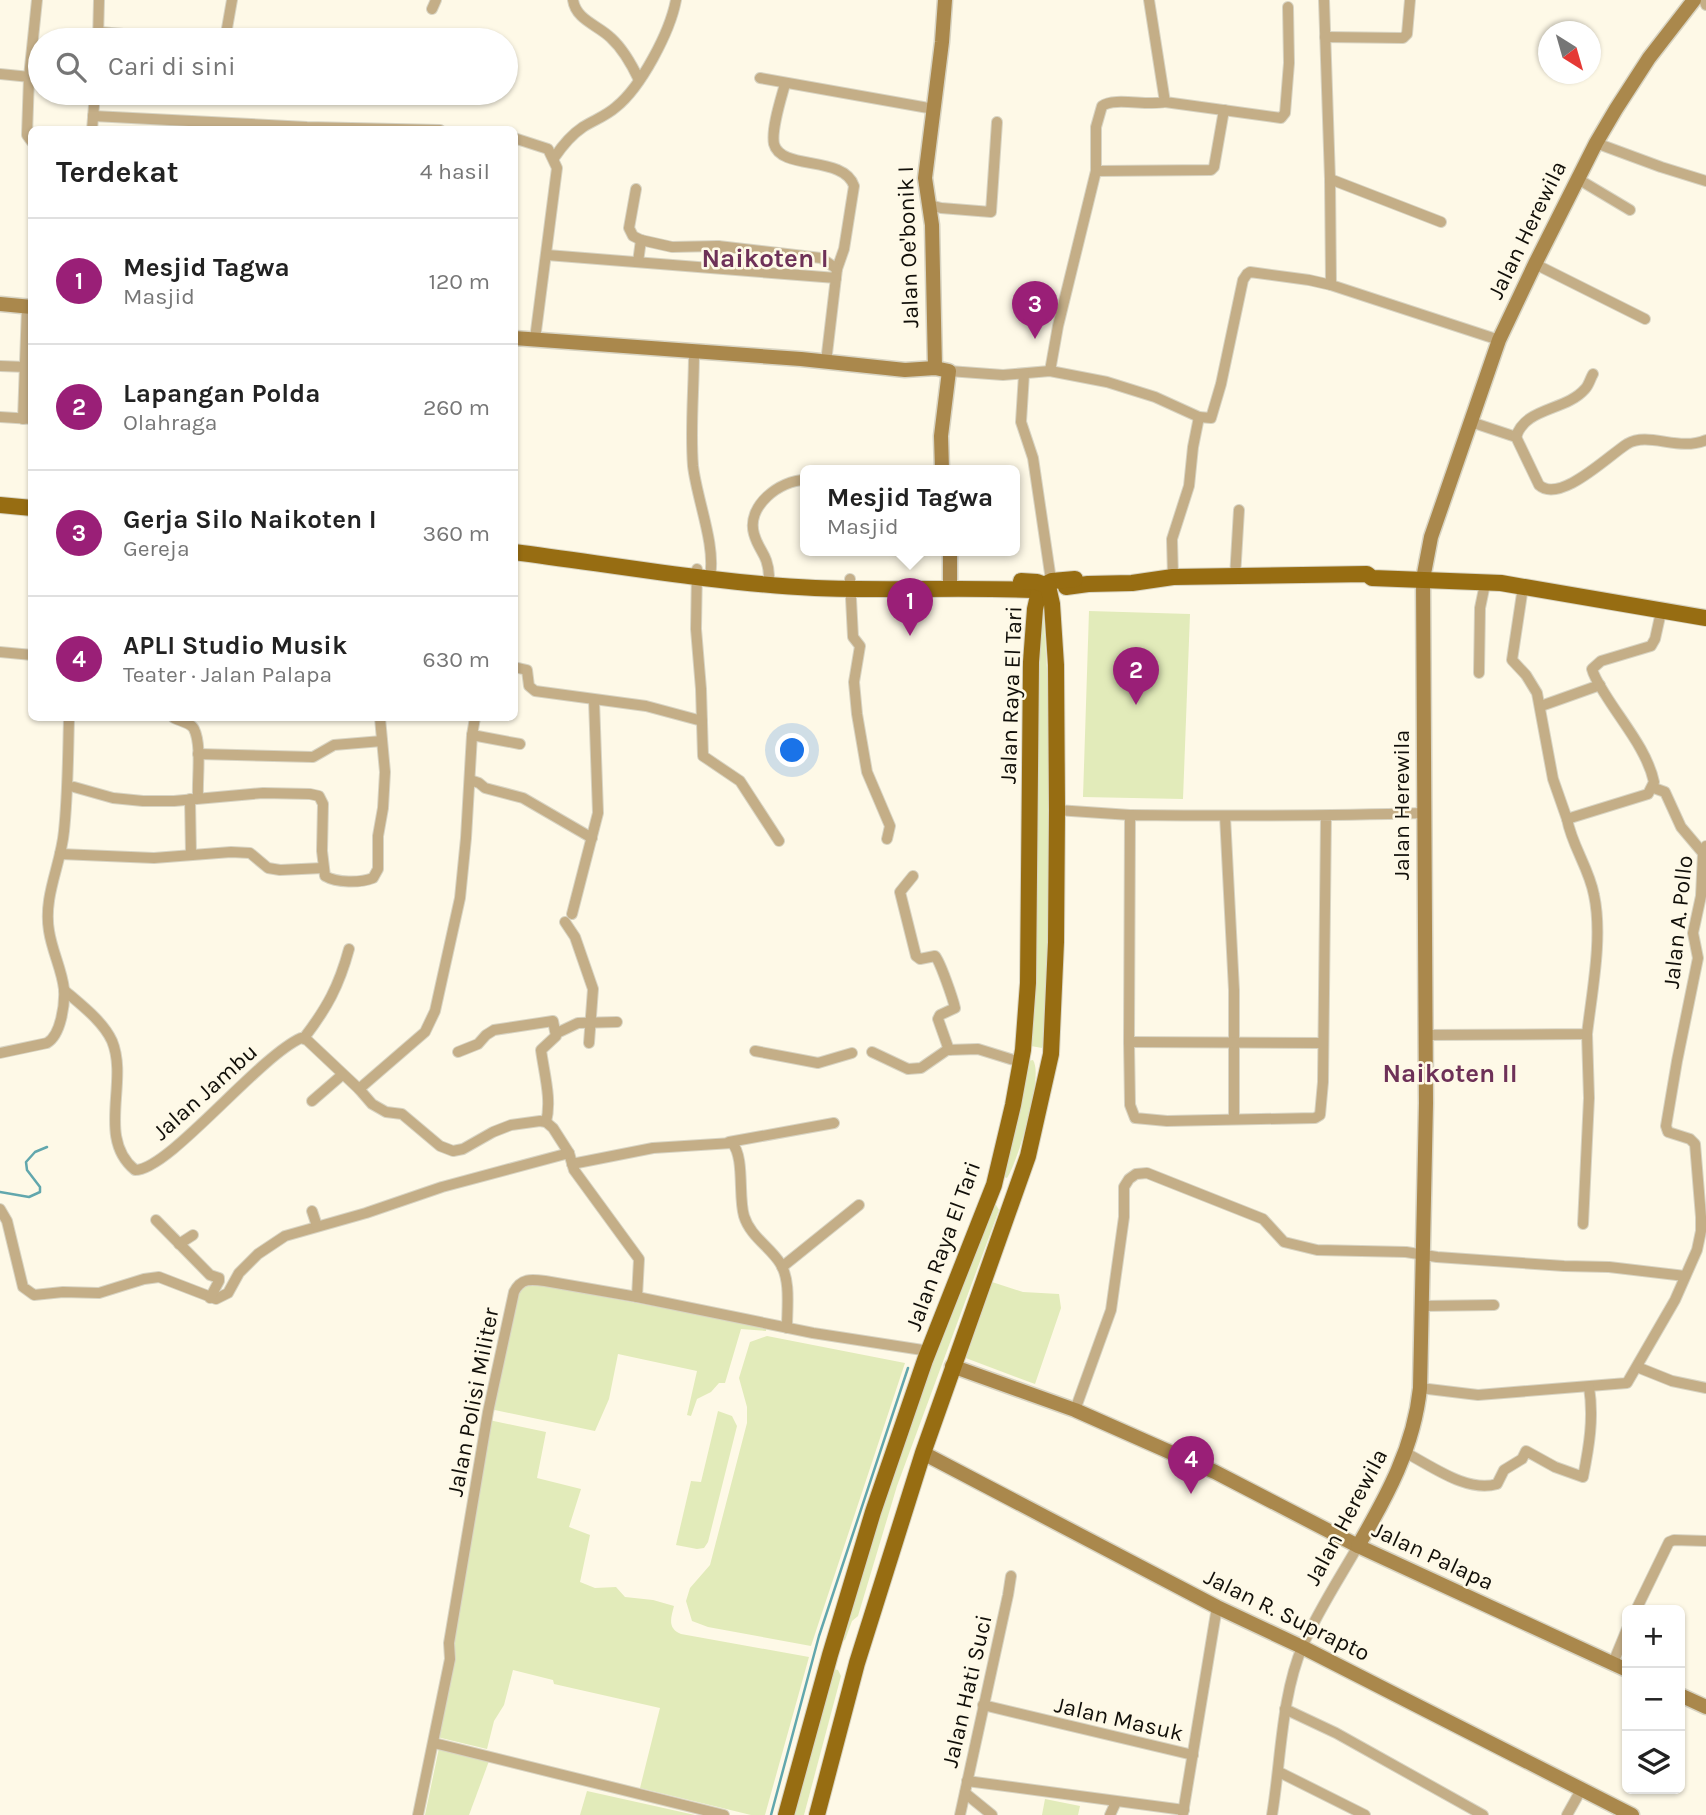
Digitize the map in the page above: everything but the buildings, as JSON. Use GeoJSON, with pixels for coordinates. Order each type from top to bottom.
{"type":"FeatureCollection","features":[{"type":"Feature","properties":{"kind":"main road","name":"Jalan Oe'bonik I"},"geometry":{"type":"LineString","coordinates":[[942,465],[942,369],[930,205],[925,178],[945,0]]}},
{"type":"Feature","properties":{"kind":"main road","name":"Jalan Herewila"},"geometry":{"type":"LineString","coordinates":[[1358,1546],[1383,1504],[1407,1451],[1420,1388],[1426,1035],[1423,574],[1431,537],[1499,341],[1535,264],[1596,142],[1649,58],[1694,0]]}},
{"type":"Feature","properties":{"kind":"main road"},"geometry":{"type":"LineString","coordinates":[[0,304],[28,307]]}},
{"type":"Feature","properties":{"kind":"main road"},"geometry":{"type":"LineString","coordinates":[[518,338],[905,370],[942,369]]}},
{"type":"Feature","properties":{"kind":"main road"},"geometry":{"type":"LineString","coordinates":[[0,505],[28,508]]}},
{"type":"Feature","properties":{"kind":"main road"},"geometry":{"type":"LineString","coordinates":[[518,546],[704,573],[850,584],[950,582],[1046,586],[1083,581],[1367,574],[1374,569],[1491,577],[1493,584],[1706,618]]}},
{"type":"Feature","properties":{"kind":"main road"},"geometry":{"type":"LineString","coordinates":[[518,552],[574,556]]}},
{"type":"Feature","properties":{"kind":"main road"},"geometry":{"type":"LineString","coordinates":[[950,556],[950,582]]}},
{"type":"Feature","properties":{"kind":"main road"},"geometry":{"type":"LineString","coordinates":[[704,573],[747,583],[1016,585]]}},
{"type":"Feature","properties":{"kind":"main road"},"geometry":{"type":"LineString","coordinates":[[1056,665],[1063,607],[1083,581]]}},
{"type":"Feature","properties":{"kind":"main road"},"geometry":{"type":"LineString","coordinates":[[1016,585],[1027,610],[1031,662]]}},
{"type":"Feature","properties":{"kind":"main road","name":"Jalan Raya El Tari"},"geometry":{"type":"LineString","coordinates":[[786,1815],[873,1511],[929,1351],[994,1185],[1021,1056],[1028,983],[1031,662],[1046,586]]}},
{"type":"Feature","properties":{"kind":"main road","name":"Jalan Raya El Tari"},"geometry":{"type":"LineString","coordinates":[[817,1815],[856,1663],[922,1453],[1015,1192],[1037,1119],[1051,1054],[1056,942],[1056,665],[1046,586]]}},
{"type":"Feature","properties":{"kind":"main road"},"geometry":{"type":"LineString","coordinates":[[1021,1056],[1051,1054]]}},
{"type":"Feature","properties":{"kind":"main road"},"geometry":{"type":"LineString","coordinates":[[994,1185],[1015,1192]]}},
{"type":"Feature","properties":{"kind":"main road","name":"Jalan Palapa"},"geometry":{"type":"LineString","coordinates":[[952,1367],[1075,1410],[1215,1472],[1358,1546],[1622,1668]]}},
{"type":"Feature","properties":{"kind":"main road","name":"Jalan R. Suprapto"},"geometry":{"type":"LineString","coordinates":[[922,1453],[1217,1606],[1632,1815]]}},
{"type":"Feature","properties":{"kind":"main road"},"geometry":{"type":"LineString","coordinates":[[830,1655],[856,1663]]}},
{"type":"Feature","properties":{"kind":"main road"},"geometry":{"type":"LineString","coordinates":[[1685,1697],[1706,1707]]}},
{"type":"Feature","properties":{"kind":"street"},"geometry":{"type":"LineString","coordinates":[[36,28],[37,0]]}},
{"type":"Feature","properties":{"kind":"street"},"geometry":{"type":"LineString","coordinates":[[99,0],[99,28]]}},
{"type":"Feature","properties":{"kind":"street"},"geometry":{"type":"LineString","coordinates":[[227,28],[232,0]]}},
{"type":"Feature","properties":{"kind":"street"},"geometry":{"type":"LineString","coordinates":[[573,0],[578,15],[610,36],[617,44],[639,80]]}},
{"type":"Feature","properties":{"kind":"street"},"geometry":{"type":"LineString","coordinates":[[554,158],[570,137],[617,107],[639,80],[663,37],[676,0]]}},
{"type":"Feature","properties":{"kind":"street"},"geometry":{"type":"LineString","coordinates":[[1149,0],[1165,102]]}},
{"type":"Feature","properties":{"kind":"street"},"geometry":{"type":"LineString","coordinates":[[1324,0],[1331,285]]}},
{"type":"Feature","properties":{"kind":"street"},"geometry":{"type":"LineString","coordinates":[[1325,37],[1403,38],[1407,34],[1410,0]]}},
{"type":"Feature","properties":{"kind":"street"},"geometry":{"type":"LineString","coordinates":[[1050,371],[1058,326],[1096,171],[1096,127],[1100,109],[1110,101],[1143,104],[1165,102],[1284,117],[1289,63],[1288,7]]}},
{"type":"Feature","properties":{"kind":"street"},"geometry":{"type":"LineString","coordinates":[[0,74],[28,77]]}},
{"type":"Feature","properties":{"kind":"street"},"geometry":{"type":"LineString","coordinates":[[761,78],[934,109]]}},
{"type":"Feature","properties":{"kind":"street"},"geometry":{"type":"LineString","coordinates":[[785,84],[774,138],[776,150],[804,162],[840,170],[850,178],[854,186],[844,249],[836,274],[825,362]]}},
{"type":"Feature","properties":{"kind":"street"},"geometry":{"type":"LineString","coordinates":[[28,126],[31,105]]}},
{"type":"Feature","properties":{"kind":"street"},"geometry":{"type":"LineString","coordinates":[[92,126],[94,105]]}},
{"type":"Feature","properties":{"kind":"street"},"geometry":{"type":"LineString","coordinates":[[1096,171],[1211,170],[1214,167],[1224,110]]}},
{"type":"Feature","properties":{"kind":"street"},"geometry":{"type":"LineString","coordinates":[[93,116],[294,126]]}},
{"type":"Feature","properties":{"kind":"street"},"geometry":{"type":"LineString","coordinates":[[930,205],[991,212],[997,122]]}},
{"type":"Feature","properties":{"kind":"street"},"geometry":{"type":"LineString","coordinates":[[518,139],[548,149],[554,158],[557,173],[535,339]]}},
{"type":"Feature","properties":{"kind":"street"},"geometry":{"type":"LineString","coordinates":[[1596,142],[1706,181]]}},
{"type":"Feature","properties":{"kind":"street"},"geometry":{"type":"LineString","coordinates":[[1330,179],[1441,222]]}},
{"type":"Feature","properties":{"kind":"street"},"geometry":{"type":"LineString","coordinates":[[1578,179],[1630,210]]}},
{"type":"Feature","properties":{"kind":"street"},"geometry":{"type":"LineString","coordinates":[[636,189],[629,228],[633,236],[641,240],[672,247],[718,246],[821,258],[829,262],[836,274]]}},
{"type":"Feature","properties":{"kind":"street"},"geometry":{"type":"LineString","coordinates":[[638,262],[641,240]]}},
{"type":"Feature","properties":{"kind":"street"},"geometry":{"type":"LineString","coordinates":[[716,268],[718,246]]}},
{"type":"Feature","properties":{"kind":"street"},"geometry":{"type":"LineString","coordinates":[[776,273],[778,253]]}},
{"type":"Feature","properties":{"kind":"street"},"geometry":{"type":"LineString","coordinates":[[547,255],[776,273],[836,274]]}},
{"type":"Feature","properties":{"kind":"street"},"geometry":{"type":"LineString","coordinates":[[1535,264],[1645,319]]}},
{"type":"Feature","properties":{"kind":"street"},"geometry":{"type":"LineString","coordinates":[[942,369],[984,374],[1050,371],[1107,382],[1143,393],[1199,417],[1211,418],[1247,274],[1270,274],[1331,285],[1499,341]]}},
{"type":"Feature","properties":{"kind":"street"},"geometry":{"type":"LineString","coordinates":[[0,417],[27,419],[28,327]]}},
{"type":"Feature","properties":{"kind":"street"},"geometry":{"type":"LineString","coordinates":[[694,352],[694,466],[698,500],[709,541],[696,629],[703,755],[711,763],[740,780],[779,841]]}},
{"type":"Feature","properties":{"kind":"street"},"geometry":{"type":"LineString","coordinates":[[0,366],[26,367]]}},
{"type":"Feature","properties":{"kind":"street"},"geometry":{"type":"LineString","coordinates":[[1024,374],[1021,422],[1033,458],[1046,586]]}},
{"type":"Feature","properties":{"kind":"street"},"geometry":{"type":"LineString","coordinates":[[1593,374],[1583,392],[1526,420],[1520,426],[1516,437],[1539,485],[1545,490],[1571,483],[1632,442],[1647,440],[1691,445],[1706,440]]}},
{"type":"Feature","properties":{"kind":"street"},"geometry":{"type":"LineString","coordinates":[[1165,578],[1172,539],[1189,486],[1199,417]]}},
{"type":"Feature","properties":{"kind":"street"},"geometry":{"type":"LineString","coordinates":[[1471,422],[1516,437]]}},
{"type":"Feature","properties":{"kind":"street"},"geometry":{"type":"LineString","coordinates":[[769,576],[768,560],[753,533],[754,516],[772,492],[790,482],[800,481]]}},
{"type":"Feature","properties":{"kind":"street"},"geometry":{"type":"LineString","coordinates":[[1235,577],[1239,510]]}},
{"type":"Feature","properties":{"kind":"street"},"geometry":{"type":"LineString","coordinates":[[850,584],[853,638],[860,646],[854,682],[857,714],[867,772],[890,826],[887,839]]}},
{"type":"Feature","properties":{"kind":"street"},"geometry":{"type":"LineString","coordinates":[[1479,673],[1480,608],[1493,584]]}},
{"type":"Feature","properties":{"kind":"street"},"geometry":{"type":"LineString","coordinates":[[1523,587],[1512,660],[1533,685],[1541,705],[1553,779],[1575,850],[1594,894],[1597,942],[1587,1034],[1589,1123],[1583,1224]]}},
{"type":"Feature","properties":{"kind":"street"},"geometry":{"type":"LineString","coordinates":[[1654,788],[1652,772],[1647,762],[1592,672],[1593,666],[1601,661],[1651,646],[1661,612]]}},
{"type":"Feature","properties":{"kind":"street"},"geometry":{"type":"LineString","coordinates":[[0,652],[28,655]]}},
{"type":"Feature","properties":{"kind":"street"},"geometry":{"type":"LineString","coordinates":[[518,668],[527,670],[529,686],[535,691],[646,706],[702,721]]}},
{"type":"Feature","properties":{"kind":"street"},"geometry":{"type":"LineString","coordinates":[[1541,705],[1600,685]]}},
{"type":"Feature","properties":{"kind":"street"},"geometry":{"type":"LineString","coordinates":[[589,1043],[593,989],[569,918],[598,813],[594,700]]}},
{"type":"Feature","properties":{"kind":"street"},"geometry":{"type":"LineString","coordinates":[[0,1053],[47,1043],[53,1040],[59,1028],[64,990],[49,932],[48,917],[52,876],[64,833],[69,721]]}},
{"type":"Feature","properties":{"kind":"street"},"geometry":{"type":"LineString","coordinates":[[181,721],[192,726],[198,754],[191,855]]}},
{"type":"Feature","properties":{"kind":"street"},"geometry":{"type":"LineString","coordinates":[[74,787],[113,798],[143,801],[263,793],[315,794],[323,804],[325,876],[332,880],[367,881],[376,874],[384,784],[380,721]]}},
{"type":"Feature","properties":{"kind":"street"},"geometry":{"type":"LineString","coordinates":[[359,1088],[425,1032],[435,1011],[460,898],[474,721]]}},
{"type":"Feature","properties":{"kind":"street"},"geometry":{"type":"LineString","coordinates":[[472,735],[520,744]]}},
{"type":"Feature","properties":{"kind":"street"},"geometry":{"type":"LineString","coordinates":[[198,754],[313,757],[334,745],[382,741]]}},
{"type":"Feature","properties":{"kind":"street"},"geometry":{"type":"LineString","coordinates":[[470,780],[485,788],[523,798],[592,838]]}},
{"type":"Feature","properties":{"kind":"street"},"geometry":{"type":"LineString","coordinates":[[1567,819],[1648,794],[1654,788]]}},
{"type":"Feature","properties":{"kind":"street"},"geometry":{"type":"LineString","coordinates":[[1654,788],[1665,792],[1681,827],[1704,849]]}},
{"type":"Feature","properties":{"kind":"street"},"geometry":{"type":"LineString","coordinates":[[1057,810],[1130,816],[1424,813]]}},
{"type":"Feature","properties":{"kind":"street"},"geometry":{"type":"LineString","coordinates":[[1130,816],[1131,1112],[1135,1118],[1167,1121],[1317,1117],[1321,1112],[1326,947],[1326,816]]}},
{"type":"Feature","properties":{"kind":"street"},"geometry":{"type":"LineString","coordinates":[[1226,816],[1234,990],[1234,1119]]}},
{"type":"Feature","properties":{"kind":"street","name":"Jalan A. Pollo"},"geometry":{"type":"LineString","coordinates":[[1685,1276],[1697,1250],[1701,1231],[1695,1144],[1690,1139],[1668,1132],[1666,1126],[1688,1003],[1702,955],[1693,933],[1701,896],[1704,849]]}},
{"type":"Feature","properties":{"kind":"street"},"geometry":{"type":"LineString","coordinates":[[60,854],[154,858],[250,853],[268,868],[323,869]]}},
{"type":"Feature","properties":{"kind":"street"},"geometry":{"type":"LineString","coordinates":[[913,876],[900,892],[916,956],[920,959],[935,956],[939,960],[953,998],[955,1008],[938,1018],[949,1050]]}},
{"type":"Feature","properties":{"kind":"street"},"geometry":{"type":"LineString","coordinates":[[349,949],[341,980],[333,997],[304,1038],[359,1088],[372,1104],[379,1109],[402,1114],[440,1146],[453,1151],[463,1149],[511,1125],[546,1122],[553,1128],[569,1153],[572,1164],[604,1212],[639,1259],[637,1297]]}},
{"type":"Feature","properties":{"kind":"street","name":"Jalan Jambu"},"geometry":{"type":"LineString","coordinates":[[64,990],[105,1030],[113,1046],[117,1073],[116,1141],[135,1170],[144,1168],[186,1139],[273,1056],[304,1038]]}},
{"type":"Feature","properties":{"kind":"street"},"geometry":{"type":"LineString","coordinates":[[546,1122],[546,1079],[541,1050],[557,1033],[570,1025],[591,1019],[617,1022]]}},
{"type":"Feature","properties":{"kind":"street"},"geometry":{"type":"LineString","coordinates":[[458,1052],[478,1044],[494,1030],[553,1021],[557,1033]]}},
{"type":"Feature","properties":{"kind":"street"},"geometry":{"type":"LineString","coordinates":[[1426,1035],[1587,1034]]}},
{"type":"Feature","properties":{"kind":"street"},"geometry":{"type":"LineString","coordinates":[[1129,1042],[1323,1043]]}},
{"type":"Feature","properties":{"kind":"street"},"geometry":{"type":"LineString","coordinates":[[872,1052],[908,1069],[921,1068],[949,1050],[978,1049],[1021,1056]]}},
{"type":"Feature","properties":{"kind":"street"},"geometry":{"type":"LineString","coordinates":[[755,1051],[818,1063],[852,1053]]}},
{"type":"Feature","properties":{"kind":"street"},"geometry":{"type":"LineString","coordinates":[[312,1101],[342,1075]]}},
{"type":"Feature","properties":{"kind":"street"},"geometry":{"type":"LineString","coordinates":[[572,1164],[653,1148],[729,1142],[834,1123]]}},
{"type":"Feature","properties":{"kind":"street"},"geometry":{"type":"LineString","coordinates":[[729,1142],[734,1144],[738,1153],[744,1216],[753,1233],[782,1267],[786,1282],[788,1328]]}},
{"type":"Feature","properties":{"kind":"street"},"geometry":{"type":"LineString","coordinates":[[0,1209],[7,1221],[23,1287],[29,1293],[99,1293],[153,1277],[170,1280],[216,1299],[225,1296],[240,1273],[272,1243],[285,1236],[366,1213],[442,1187],[569,1153]]}},
{"type":"Feature","properties":{"kind":"street"},"geometry":{"type":"LineString","coordinates":[[1075,1410],[1111,1310],[1124,1217],[1124,1187],[1136,1174],[1147,1173],[1264,1219],[1278,1237],[1292,1244],[1327,1251],[1363,1250],[1564,1266],[1609,1267],[1685,1276],[1675,1300],[1627,1383],[1478,1395],[1420,1388]]}},
{"type":"Feature","properties":{"kind":"street"},"geometry":{"type":"LineString","coordinates":[[782,1267],[859,1205]]}},
{"type":"Feature","properties":{"kind":"street"},"geometry":{"type":"LineString","coordinates":[[312,1211],[317,1227]]}},
{"type":"Feature","properties":{"kind":"street"},"geometry":{"type":"LineString","coordinates":[[156,1220],[219,1281],[210,1298]]}},
{"type":"Feature","properties":{"kind":"street"},"geometry":{"type":"LineString","coordinates":[[178,1244],[193,1235]]}},
{"type":"Feature","properties":{"kind":"street","name":"Jalan Polisi Militer"},"geometry":{"type":"LineString","coordinates":[[418,1815],[450,1659],[449,1643],[488,1412],[517,1286],[531,1279],[637,1297],[788,1328],[929,1351]]}},
{"type":"Feature","properties":{"kind":"street"},"geometry":{"type":"LineString","coordinates":[[1421,1306],[1494,1305]]}},
{"type":"Feature","properties":{"kind":"street"},"geometry":{"type":"LineString","coordinates":[[1637,1367],[1672,1381],[1706,1388]]}},
{"type":"Feature","properties":{"kind":"street"},"geometry":{"type":"LineString","coordinates":[[1407,1451],[1466,1484],[1497,1484],[1507,1467],[1524,1455],[1583,1478],[1591,1432],[1592,1406],[1589,1387]]}},
{"type":"Feature","properties":{"kind":"street"},"geometry":{"type":"LineString","coordinates":[[1638,1605],[1669,1542],[1706,1541]]}},
{"type":"Feature","properties":{"kind":"street","name":"Jalan Herewila"},"geometry":{"type":"LineString","coordinates":[[1272,1815],[1285,1709],[1302,1647],[1358,1546]]}},
{"type":"Feature","properties":{"kind":"street","name":"Jalan Hati Suci"},"geometry":{"type":"LineString","coordinates":[[960,1815],[1011,1576]]}},
{"type":"Feature","properties":{"kind":"street"},"geometry":{"type":"LineString","coordinates":[[1193,1755],[1217,1606]]}},
{"type":"Feature","properties":{"kind":"street"},"geometry":{"type":"LineString","coordinates":[[1613,1664],[1622,1642]]}},
{"type":"Feature","properties":{"kind":"street","name":"Jalan Masuk"},"geometry":{"type":"LineString","coordinates":[[967,1781],[1183,1812],[1193,1755],[1048,1723],[983,1705]]}},
{"type":"Feature","properties":{"kind":"street"},"geometry":{"type":"LineString","coordinates":[[1285,1709],[1336,1732],[1483,1815]]}},
{"type":"Feature","properties":{"kind":"street"},"geometry":{"type":"LineString","coordinates":[[434,1743],[724,1815]]}},
{"type":"Feature","properties":{"kind":"street"},"geometry":{"type":"LineString","coordinates":[[1279,1772],[1365,1815]]}},
{"type":"Feature","properties":{"kind":"street"},"geometry":{"type":"LineString","coordinates":[[1567,1815],[1581,1790]]}},
{"type":"Feature","properties":{"kind":"street"},"geometry":{"type":"LineString","coordinates":[[965,1793],[992,1815]]}},
{"type":"Feature","properties":{"kind":"street"},"geometry":{"type":"LineString","coordinates":[[1110,1815],[1116,1802]]}},
{"type":"Feature","properties":{"kind":"green space"},"geometry":{"type":"Polygon","coordinates":[[[1043,607],[1048,685],[1049,941],[1045,1042],[1042,1048],[1031,1046],[1035,656],[1043,607]]]}},
{"type":"Feature","properties":{"kind":"green space"},"geometry":{"type":"Polygon","coordinates":[[[1089,611],[1190,614],[1183,799],[1083,797],[1089,611]]]}},
{"type":"Feature","properties":{"kind":"green space"},"geometry":{"type":"Polygon","coordinates":[[[1033,1060],[1033,1100],[1023,1137],[1007,1178],[998,1175],[1028,1061],[1033,1060]]]}},
{"type":"Feature","properties":{"kind":"green space"},"geometry":{"type":"Polygon","coordinates":[[[995,1203],[999,1210],[897,1486],[858,1616],[852,1621],[845,1640],[842,1641],[877,1503],[995,1203]]]}},
{"type":"Feature","properties":{"kind":"green space"},"geometry":{"type":"Polygon","coordinates":[[[992,1282],[1023,1292],[1059,1294],[1061,1308],[1035,1384],[963,1357],[992,1282]]]}},
{"type":"Feature","properties":{"kind":"green space"},"geometry":{"type":"Polygon","coordinates":[[[523,1285],[545,1286],[766,1327],[766,1331],[741,1329],[725,1383],[719,1383],[711,1392],[697,1399],[691,1416],[687,1415],[697,1371],[618,1354],[609,1399],[595,1431],[490,1409],[512,1297],[523,1285]]]}},
{"type":"Feature","properties":{"kind":"green space"},"geometry":{"type":"Polygon","coordinates":[[[767,1336],[905,1363],[811,1646],[708,1627],[692,1621],[686,1601],[690,1588],[710,1565],[747,1423],[747,1407],[739,1378],[750,1342],[767,1336]]]}},
{"type":"Feature","properties":{"kind":"green space"},"geometry":{"type":"Polygon","coordinates":[[[718,1411],[732,1416],[737,1426],[708,1542],[704,1548],[697,1549],[676,1545],[691,1481],[701,1482],[718,1411]]]}},
{"type":"Feature","properties":{"kind":"green space"},"geometry":{"type":"Polygon","coordinates":[[[489,1420],[546,1432],[537,1478],[581,1489],[569,1527],[590,1535],[580,1582],[595,1588],[616,1587],[625,1597],[653,1600],[674,1606],[672,1626],[681,1634],[809,1657],[765,1815],[751,1815],[640,1788],[660,1708],[554,1684],[553,1680],[513,1670],[504,1705],[494,1721],[487,1749],[437,1737],[489,1420]]]}},
{"type":"Feature","properties":{"kind":"green space"},"geometry":{"type":"Polygon","coordinates":[[[833,1669],[838,1670],[841,1676],[804,1815],[790,1815],[833,1669]]]}},
{"type":"Feature","properties":{"kind":"green space"},"geometry":{"type":"Polygon","coordinates":[[[439,1748],[489,1761],[469,1815],[425,1815],[439,1748]]]}},
{"type":"Feature","properties":{"kind":"green space"},"geometry":{"type":"Polygon","coordinates":[[[587,1791],[695,1815],[580,1815],[587,1791]]]}},
{"type":"Feature","properties":{"kind":"green space"},"geometry":{"type":"Polygon","coordinates":[[[1045,1799],[1080,1806],[1078,1815],[1042,1815],[1045,1799]]]}},
{"type":"Feature","properties":{"kind":"waterway"},"geometry":{"type":"LineString","coordinates":[[0,1192],[29,1197],[40,1192],[40,1187],[27,1170],[26,1162],[35,1152],[47,1147]]}},
{"type":"Feature","properties":{"kind":"waterway"},"geometry":{"type":"LineString","coordinates":[[771,1815],[819,1636],[908,1368]]}},
{"type":"Feature","properties":{"kind":"place","name":"Gerja Silo Naikoten I"},"geometry":{"type":"Point","coordinates":[1035,339]}},
{"type":"Feature","properties":{"kind":"place","name":"Mesjid Tagwa"},"geometry":{"type":"Point","coordinates":[910,636]}},
{"type":"Feature","properties":{"kind":"place","name":"Lapangan Polda"},"geometry":{"type":"Point","coordinates":[1136,705]}},
{"type":"Feature","properties":{"kind":"place","name":"APLI Studio Musik"},"geometry":{"type":"Point","coordinates":[1191,1494]}},
{"type":"Feature","properties":{"kind":"district","name":"Naikoten I"},"geometry":{"type":"Point","coordinates":[765,258]}},
{"type":"Feature","properties":{"kind":"district","name":"Naikoten II"},"geometry":{"type":"Point","coordinates":[1450,1073]}}]}
